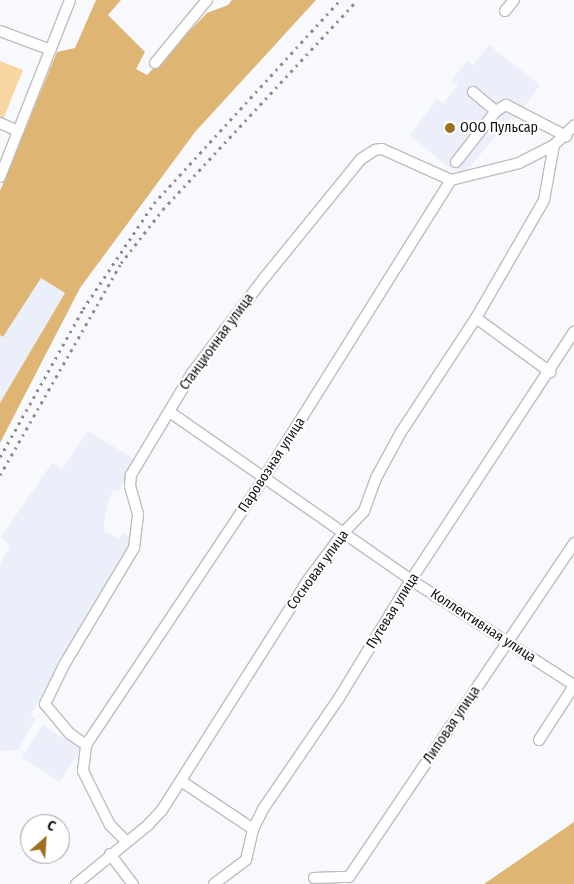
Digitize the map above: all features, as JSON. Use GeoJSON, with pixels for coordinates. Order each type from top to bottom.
{"type":"FeatureCollection","features":[{"type":"Feature","properties":{"kind":"street"},"geometry":{"type":"LineString","coordinates":[[155,63],[207,0]]}},
{"type":"Feature","properties":{"kind":"street"},"geometry":{"type":"LineString","coordinates":[[505,11],[514,0]]}},
{"type":"Feature","properties":{"kind":"street"},"geometry":{"type":"LineString","coordinates":[[0,177],[51,50],[67,1]]}},
{"type":"Feature","properties":{"kind":"street"},"geometry":{"type":"LineString","coordinates":[[0,31],[51,50]]}},
{"type":"Feature","properties":{"kind":"street"},"geometry":{"type":"LineString","coordinates":[[473,92],[496,111]]}},
{"type":"Feature","properties":{"kind":"street"},"geometry":{"type":"LineString","coordinates":[[456,162],[496,111],[506,105],[566,136]]}},
{"type":"Feature","properties":{"kind":"street"},"geometry":{"type":"LineString","coordinates":[[0,123],[18,131]]}},
{"type":"Feature","properties":{"kind":"street"},"geometry":{"type":"LineString","coordinates":[[451,180],[519,163],[554,145],[566,136],[574,126]]}},
{"type":"Feature","properties":{"kind":"street","name":"Сосновая улица"},"geometry":{"type":"LineString","coordinates":[[76,884],[110,854],[148,825],[181,781],[303,588],[343,533],[364,511],[376,478],[401,432],[476,318],[544,200],[554,145]]}},
{"type":"Feature","properties":{"kind":"street","name":"Станционная улица"},"geometry":{"type":"LineString","coordinates":[[86,745],[70,734],[45,704],[64,664],[134,548],[138,514],[130,486],[131,475],[171,413],[176,398],[229,323],[361,159],[375,150],[382,149],[451,180]]}},
{"type":"Feature","properties":{"kind":"street","name":"Паровозная улица"},"geometry":{"type":"LineString","coordinates":[[86,745],[264,478],[451,180]]}},
{"type":"Feature","properties":{"kind":"street"},"geometry":{"type":"LineString","coordinates":[[476,318],[550,372]]}},
{"type":"Feature","properties":{"kind":"street","name":"Путевая улица"},"geometry":{"type":"LineString","coordinates":[[214,884],[246,860],[252,846],[253,829],[411,580],[550,372],[574,332]]}},
{"type":"Feature","properties":{"kind":"street","name":"Коллективная улица"},"geometry":{"type":"LineString","coordinates":[[171,413],[411,580],[574,685]]}},
{"type":"Feature","properties":{"kind":"street","name":"Липовая улица"},"geometry":{"type":"LineString","coordinates":[[314,878],[349,877],[574,544]]}},
{"type":"Feature","properties":{"kind":"street"},"geometry":{"type":"LineString","coordinates":[[539,740],[574,685]]}},
{"type":"Feature","properties":{"kind":"street"},"geometry":{"type":"LineString","coordinates":[[86,745],[83,771],[110,825],[126,841]]}},
{"type":"Feature","properties":{"kind":"street"},"geometry":{"type":"LineString","coordinates":[[181,781],[253,829]]}},
{"type":"Feature","properties":{"kind":"street"},"geometry":{"type":"LineString","coordinates":[[110,854],[133,884]]}},
{"type":"Feature","properties":{"kind":"shaded area"},"geometry":{"type":"Polygon","coordinates":[[[96,0],[121,0],[108,15],[145,52],[136,69],[147,75],[207,13],[228,5],[232,0],[316,0],[195,132],[80,288],[0,443],[0,403],[65,293],[41,278],[3,337],[0,335],[0,191],[57,52],[75,48],[96,0]]]}},
{"type":"Feature","properties":{"kind":"shaded area"},"geometry":{"type":"Polygon","coordinates":[[[489,45],[540,85],[514,120],[511,118],[464,174],[447,166],[410,135],[437,99],[443,104],[458,85],[452,80],[467,61],[473,65],[489,45]]]}},
{"type":"Feature","properties":{"kind":"shaded area"},"geometry":{"type":"Polygon","coordinates":[[[0,61],[23,70],[0,127],[0,61]]]}},
{"type":"Feature","properties":{"kind":"shaded area"},"geometry":{"type":"Polygon","coordinates":[[[41,278],[65,293],[0,403],[0,335],[3,337],[41,278]]]}},
{"type":"Feature","properties":{"kind":"shaded area"},"geometry":{"type":"Polygon","coordinates":[[[88,431],[137,461],[118,492],[114,490],[109,499],[104,521],[105,532],[119,538],[123,533],[133,539],[130,550],[67,656],[62,655],[31,716],[35,719],[18,750],[0,751],[0,564],[10,546],[1,537],[52,463],[62,469],[88,431]]]}},
{"type":"Feature","properties":{"kind":"shaded area"},"geometry":{"type":"Polygon","coordinates":[[[43,725],[81,750],[59,782],[22,758],[43,725]]]}},
{"type":"Feature","properties":{"kind":"shaded area"},"geometry":{"type":"Polygon","coordinates":[[[574,822],[574,884],[484,884],[574,822]]]}},
{"type":"Feature","properties":{"kind":"railway"},"geometry":{"type":"LineString","coordinates":[[0,457],[83,309],[154,203],[340,0]]}},
{"type":"Feature","properties":{"kind":"railway"},"geometry":{"type":"LineString","coordinates":[[0,475],[121,263],[163,209],[357,0]]}},
{"type":"Feature","properties":{"kind":"place","name":"ООО Пульсар"},"geometry":{"type":"Point","coordinates":[450,128]}}]}
